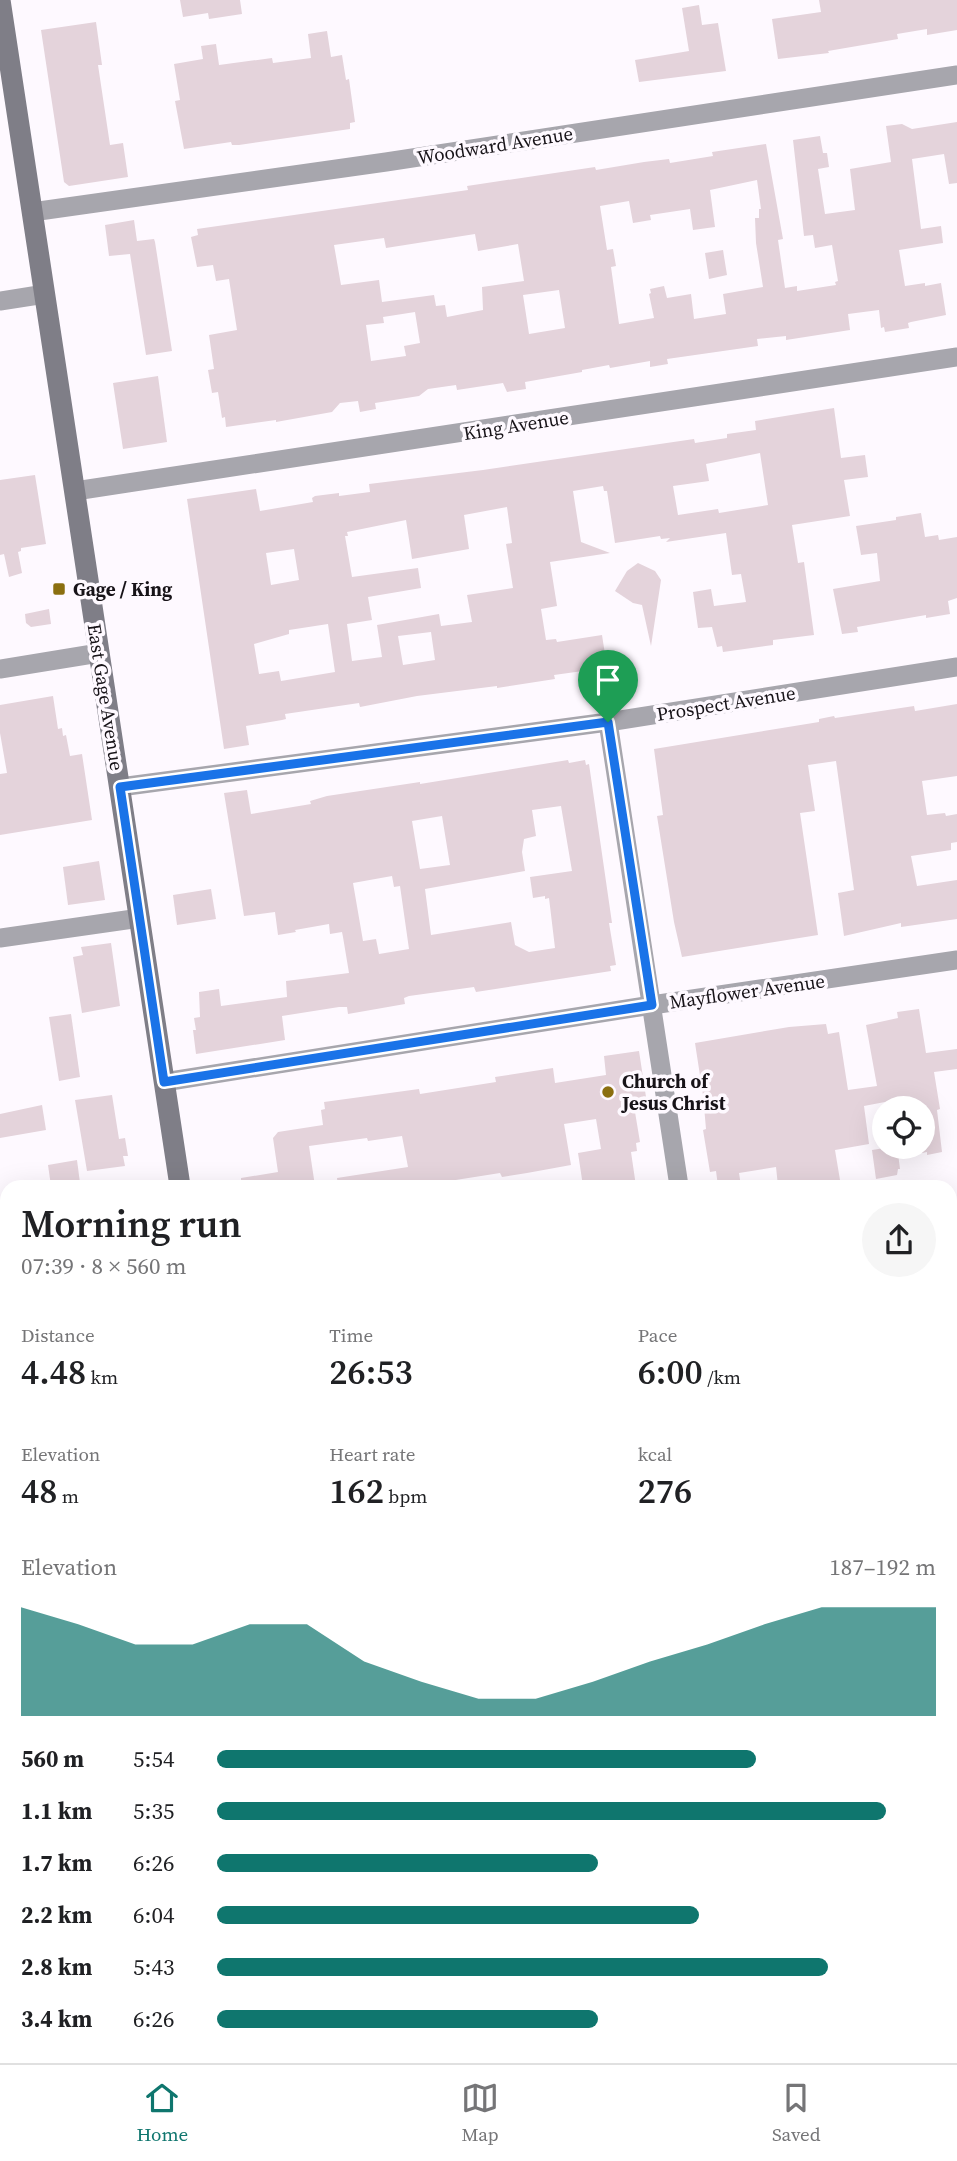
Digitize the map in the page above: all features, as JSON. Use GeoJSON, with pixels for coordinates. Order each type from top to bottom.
{"type":"FeatureCollection","features":[{"type":"Feature","properties":{"kind":"main road","name":"East Gage Avenue"},"geometry":{"type":"LineString","coordinates":[[0,1],[179,1180]]}},
{"type":"Feature","properties":{"kind":"street","name":"Woodward Avenue"},"geometry":{"type":"LineString","coordinates":[[32,212],[386,162],[957,75]]}},
{"type":"Feature","properties":{"kind":"street"},"geometry":{"type":"LineString","coordinates":[[0,301],[45,294]]}},
{"type":"Feature","properties":{"kind":"street","name":"King Avenue"},"geometry":{"type":"LineString","coordinates":[[75,491],[957,357]]}},
{"type":"Feature","properties":{"kind":"street"},"geometry":{"type":"LineString","coordinates":[[0,669],[99,653]]}},
{"type":"Feature","properties":{"kind":"street","name":"Prospect Avenue"},"geometry":{"type":"LineString","coordinates":[[120,787],[608,722],[957,667]]}},
{"type":"Feature","properties":{"kind":"street"},"geometry":{"type":"LineString","coordinates":[[608,722],[678,1180]]}},
{"type":"Feature","properties":{"kind":"street"},"geometry":{"type":"LineString","coordinates":[[0,938],[140,918]]}},
{"type":"Feature","properties":{"kind":"street","name":"Mayflower Avenue"},"geometry":{"type":"LineString","coordinates":[[164,1082],[957,960]]}},
{"type":"Feature","properties":{"kind":"building"},"geometry":{"type":"Polygon","coordinates":[[[180,0],[240,0],[242,14],[209,19],[208,13],[183,17],[180,0]]]}},
{"type":"Feature","properties":{"kind":"building"},"geometry":{"type":"Polygon","coordinates":[[[819,0],[957,0],[957,30],[927,35],[927,29],[897,34],[898,39],[828,51],[829,53],[778,59],[772,19],[821,12],[819,0]]]}},
{"type":"Feature","properties":{"kind":"building"},"geometry":{"type":"Polygon","coordinates":[[[699,5],[702,25],[718,23],[726,71],[639,82],[635,60],[689,51],[682,8],[699,5]]]}},
{"type":"Feature","properties":{"kind":"building"},"geometry":{"type":"Polygon","coordinates":[[[96,22],[102,65],[98,65],[110,145],[123,143],[128,177],[69,186],[64,182],[41,30],[96,22]]]}},
{"type":"Feature","properties":{"kind":"building"},"geometry":{"type":"Polygon","coordinates":[[[327,31],[331,57],[342,55],[346,80],[349,79],[355,122],[350,123],[350,129],[239,145],[232,145],[231,142],[184,149],[175,101],[180,100],[174,64],[203,59],[201,46],[216,44],[219,65],[272,58],[273,63],[311,58],[308,34],[327,31]]]}},
{"type":"Feature","properties":{"kind":"building"},"geometry":{"type":"Polygon","coordinates":[[[957,122],[957,183],[949,184],[944,154],[912,159],[921,229],[941,226],[943,243],[899,250],[905,286],[941,283],[946,315],[911,322],[908,323],[909,328],[885,332],[884,327],[881,328],[879,310],[848,314],[850,330],[786,340],[786,336],[757,339],[758,346],[667,359],[668,364],[650,367],[650,361],[610,368],[609,365],[525,382],[526,389],[507,392],[503,383],[457,390],[456,385],[428,389],[419,396],[375,403],[376,409],[360,412],[358,401],[340,403],[332,412],[276,422],[226,427],[218,392],[212,393],[208,370],[214,369],[209,335],[237,330],[229,279],[216,281],[213,265],[197,267],[191,237],[198,235],[197,229],[468,190],[467,186],[595,167],[596,170],[669,159],[670,163],[713,156],[712,152],[766,144],[783,239],[778,240],[785,288],[797,286],[797,291],[836,285],[835,282],[838,281],[832,245],[815,248],[813,235],[804,236],[793,140],[820,136],[829,167],[818,169],[825,214],[855,210],[850,169],[891,162],[886,126],[902,124],[912,129],[957,122]],[[757,180],[710,190],[715,227],[693,230],[690,209],[650,215],[651,220],[633,223],[629,201],[600,206],[607,250],[613,249],[616,266],[611,267],[619,324],[654,318],[650,289],[664,286],[667,298],[691,294],[694,319],[726,314],[723,294],[763,287],[756,243],[755,218],[759,218],[761,209],[757,180]],[[475,234],[386,248],[384,238],[334,245],[341,285],[379,280],[382,302],[434,295],[436,306],[445,305],[447,317],[483,310],[482,287],[524,281],[518,244],[478,251],[475,234]],[[559,290],[523,295],[529,334],[565,328],[559,290]],[[415,312],[383,317],[384,323],[366,325],[371,361],[406,356],[404,346],[420,343],[415,312]]]}},
{"type":"Feature","properties":{"kind":"building"},"geometry":{"type":"Polygon","coordinates":[[[134,220],[137,241],[154,239],[155,242],[172,351],[146,355],[130,254],[109,256],[105,225],[134,220]]]}},
{"type":"Feature","properties":{"kind":"building"},"geometry":{"type":"Polygon","coordinates":[[[723,250],[727,275],[709,279],[705,253],[723,250]]]}},
{"type":"Feature","properties":{"kind":"building"},"geometry":{"type":"Polygon","coordinates":[[[158,376],[167,442],[123,449],[113,383],[158,376]]]}},
{"type":"Feature","properties":{"kind":"building"},"geometry":{"type":"Polygon","coordinates":[[[834,408],[841,458],[865,455],[868,477],[844,480],[850,516],[792,525],[798,563],[804,562],[814,635],[773,640],[773,645],[723,652],[722,646],[717,647],[712,627],[698,628],[693,592],[711,589],[714,606],[746,602],[741,574],[732,575],[726,533],[666,542],[670,538],[661,539],[660,536],[615,543],[607,491],[604,491],[603,486],[573,491],[581,542],[610,553],[550,562],[557,606],[541,609],[546,640],[556,639],[557,642],[602,635],[607,667],[594,672],[590,670],[554,675],[555,679],[497,688],[417,696],[360,707],[359,703],[285,714],[286,719],[246,726],[249,745],[224,749],[187,499],[256,489],[260,511],[313,502],[312,498],[315,496],[370,492],[369,484],[694,439],[695,443],[727,438],[727,434],[756,430],[755,421],[834,408]],[[760,453],[706,464],[709,481],[673,486],[678,515],[718,509],[719,513],[768,505],[760,453]],[[507,507],[464,515],[469,549],[412,559],[406,520],[347,532],[348,536],[345,536],[352,577],[418,568],[421,588],[368,597],[372,620],[347,624],[352,661],[382,657],[377,625],[439,614],[441,626],[472,622],[467,595],[513,588],[506,544],[512,543],[507,507]],[[294,549],[266,553],[271,585],[299,580],[294,549]],[[328,624],[289,630],[289,634],[254,644],[259,674],[279,671],[281,681],[335,672],[328,624]],[[431,632],[398,636],[403,665],[435,660],[431,632]]]}},
{"type":"Feature","properties":{"kind":"building"},"geometry":{"type":"Polygon","coordinates":[[[35,475],[46,544],[21,548],[18,552],[22,573],[9,577],[4,554],[0,555],[0,480],[35,475]]]}},
{"type":"Feature","properties":{"kind":"building"},"geometry":{"type":"Polygon","coordinates":[[[921,513],[925,537],[938,535],[939,540],[957,537],[957,598],[948,601],[950,614],[926,618],[926,615],[857,627],[858,632],[842,634],[833,589],[880,581],[877,553],[861,555],[856,526],[921,513]]]}},
{"type":"Feature","properties":{"kind":"building"},"geometry":{"type":"Polygon","coordinates":[[[638,563],[655,571],[661,580],[651,646],[642,605],[633,603],[615,591],[627,571],[638,563]]]}},
{"type":"Feature","properties":{"kind":"building"},"geometry":{"type":"Polygon","coordinates":[[[49,609],[51,624],[31,627],[26,623],[25,614],[49,609]]]}},
{"type":"Feature","properties":{"kind":"building"},"geometry":{"type":"Polygon","coordinates":[[[53,696],[58,729],[62,728],[63,736],[66,735],[70,756],[82,754],[92,820],[0,835],[0,774],[7,773],[0,733],[0,705],[53,696]]]}},
{"type":"Feature","properties":{"kind":"building"},"geometry":{"type":"Polygon","coordinates":[[[957,704],[957,776],[922,781],[927,815],[957,814],[957,842],[951,843],[951,850],[911,856],[917,886],[957,880],[957,919],[901,927],[901,923],[844,936],[838,893],[854,890],[836,761],[808,765],[815,811],[800,813],[818,935],[682,957],[657,816],[663,815],[654,749],[819,722],[819,719],[834,716],[835,718],[914,706],[915,711],[957,704]]]}},
{"type":"Feature","properties":{"kind":"building"},"geometry":{"type":"Polygon","coordinates":[[[568,760],[569,763],[585,760],[586,765],[589,764],[616,965],[610,966],[611,971],[476,992],[474,987],[409,996],[404,998],[405,1004],[348,1014],[347,1007],[339,1007],[282,1016],[285,1040],[196,1054],[193,1030],[196,1030],[194,1018],[200,1017],[199,992],[219,989],[221,1006],[287,997],[286,981],[349,973],[342,932],[330,934],[329,924],[278,935],[275,912],[244,916],[224,793],[247,790],[251,814],[311,804],[310,801],[327,796],[568,760]],[[561,806],[532,810],[536,836],[524,839],[522,852],[525,871],[425,889],[431,935],[511,922],[515,945],[529,952],[555,948],[549,898],[533,898],[530,877],[572,871],[561,806]],[[442,816],[412,821],[420,869],[450,865],[442,816]],[[392,876],[353,883],[363,941],[376,939],[379,954],[409,949],[400,886],[394,887],[392,876]]]}},
{"type":"Feature","properties":{"kind":"building"},"geometry":{"type":"Polygon","coordinates":[[[99,861],[105,900],[68,905],[63,867],[99,861]]]}},
{"type":"Feature","properties":{"kind":"building"},"geometry":{"type":"Polygon","coordinates":[[[211,889],[216,919],[177,925],[173,895],[211,889]]]}},
{"type":"Feature","properties":{"kind":"building"},"geometry":{"type":"Polygon","coordinates":[[[111,943],[120,1006],[82,1013],[73,957],[83,955],[81,947],[111,943]]]}},
{"type":"Feature","properties":{"kind":"building"},"geometry":{"type":"Polygon","coordinates":[[[919,1009],[926,1053],[957,1049],[957,1069],[934,1072],[940,1109],[937,1110],[942,1152],[935,1153],[935,1096],[872,1096],[872,1104],[864,1106],[869,1144],[835,1150],[840,1180],[777,1180],[776,1167],[739,1173],[740,1180],[717,1180],[716,1171],[710,1172],[703,1130],[706,1129],[703,1095],[695,1043],[789,1027],[826,1024],[828,1034],[839,1032],[848,1090],[877,1086],[866,1025],[898,1018],[897,1012],[919,1009]]]}},
{"type":"Feature","properties":{"kind":"building"},"geometry":{"type":"Polygon","coordinates":[[[71,1014],[80,1077],[59,1081],[49,1017],[71,1014]]]}},
{"type":"Feature","properties":{"kind":"building"},"geometry":{"type":"Polygon","coordinates":[[[639,1051],[648,1110],[635,1112],[640,1142],[636,1143],[637,1151],[631,1152],[635,1180],[582,1180],[578,1153],[601,1149],[596,1119],[564,1124],[571,1165],[502,1177],[500,1173],[456,1180],[337,1180],[408,1167],[402,1136],[309,1146],[314,1180],[241,1180],[278,1172],[273,1138],[278,1132],[323,1125],[321,1110],[325,1109],[324,1102],[419,1089],[420,1094],[496,1082],[495,1077],[553,1068],[555,1083],[606,1075],[604,1056],[639,1051]]]}},
{"type":"Feature","properties":{"kind":"building"},"geometry":{"type":"Polygon","coordinates":[[[112,1095],[119,1139],[125,1138],[128,1156],[123,1156],[125,1166],[87,1171],[75,1100],[112,1095]]]}},
{"type":"Feature","properties":{"kind":"building"},"geometry":{"type":"Polygon","coordinates":[[[42,1105],[46,1130],[0,1138],[0,1114],[42,1105]]]}},
{"type":"Feature","properties":{"kind":"building"},"geometry":{"type":"Polygon","coordinates":[[[873,1159],[899,1159],[900,1169],[897,1175],[876,1179],[873,1159]]]}},
{"type":"Feature","properties":{"kind":"building"},"geometry":{"type":"Polygon","coordinates":[[[77,1160],[80,1180],[50,1180],[48,1165],[77,1160]]]}},
{"type":"Feature","properties":{"kind":"place","name":"Gage / King"},"geometry":{"type":"Point","coordinates":[59,589]}},
{"type":"Feature","properties":{"kind":"place","name":"Church of Jesus Christ"},"geometry":{"type":"Point","coordinates":[608,1092]}},
{"type":"Feature","properties":{"kind":"route"},"geometry":{"type":"LineString","coordinates":[[608,722],[652,1005],[164,1082],[120,787],[608,722]]}}]}
